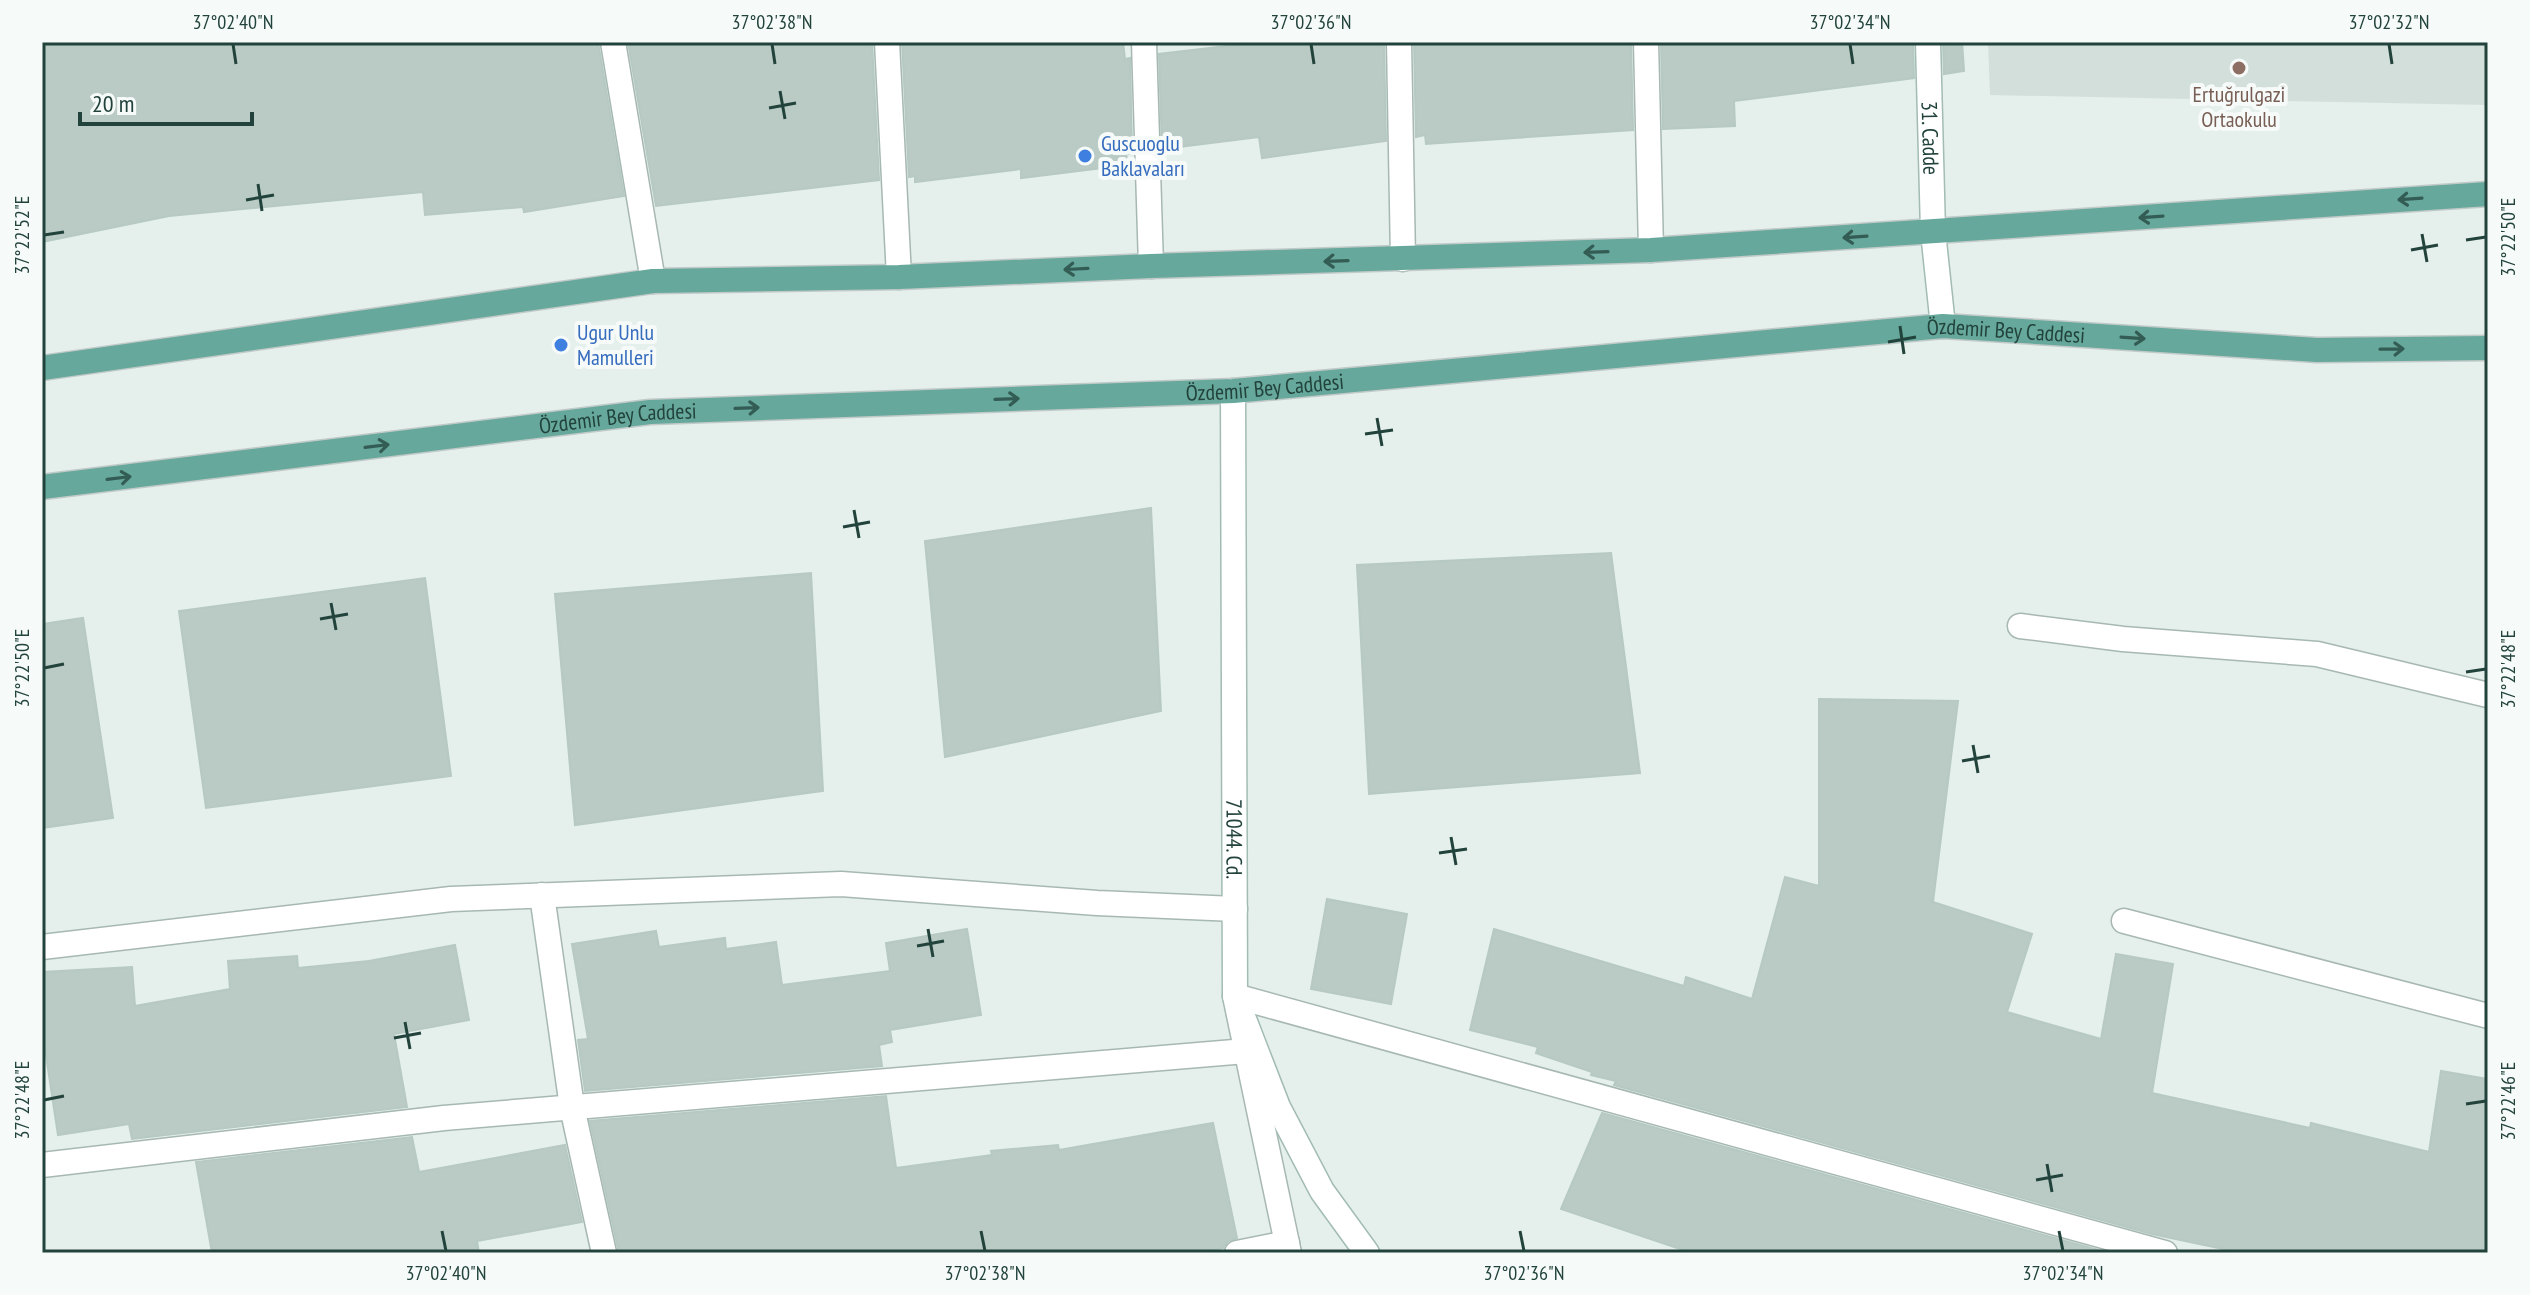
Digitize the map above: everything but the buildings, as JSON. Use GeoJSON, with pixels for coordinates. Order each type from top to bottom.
{"type":"FeatureCollection","features":[{"type":"Feature","properties":{"kind":"main road"},"geometry":{"type":"LineString","coordinates":[[42,368],[653,281],[899,277],[1651,250],[2488,194]]}},
{"type":"Feature","properties":{"kind":"main road","name":"Özdemir Bey Caddesi"},"geometry":{"type":"LineString","coordinates":[[42,487],[650,412],[1233,391],[1943,326],[2317,350],[2488,348]]}},
{"type":"Feature","properties":{"kind":"street"},"geometry":{"type":"LineString","coordinates":[[613,42],[653,281]]}},
{"type":"Feature","properties":{"kind":"street"},"geometry":{"type":"LineString","coordinates":[[887,42],[899,277]]}},
{"type":"Feature","properties":{"kind":"street"},"geometry":{"type":"LineString","coordinates":[[1144,42],[1151,266]]}},
{"type":"Feature","properties":{"kind":"street"},"geometry":{"type":"LineString","coordinates":[[1399,42],[1403,259]]}},
{"type":"Feature","properties":{"kind":"street"},"geometry":{"type":"LineString","coordinates":[[1646,42],[1651,250]]}},
{"type":"Feature","properties":{"kind":"street","name":"31. Cadde"},"geometry":{"type":"LineString","coordinates":[[1928,42],[1933,232],[1943,326]]}},
{"type":"Feature","properties":{"kind":"street","name":"71044. Cd."},"geometry":{"type":"LineString","coordinates":[[1233,391],[1235,996],[1278,1107],[1322,1191],[1367,1253]]}},
{"type":"Feature","properties":{"kind":"street"},"geometry":{"type":"LineString","coordinates":[[2020,626],[2123,639],[2317,654],[2488,695]]}},
{"type":"Feature","properties":{"kind":"street"},"geometry":{"type":"LineString","coordinates":[[42,947],[451,899],[841,884],[1097,903],[1235,909]]}},
{"type":"Feature","properties":{"kind":"street"},"geometry":{"type":"LineString","coordinates":[[542,895],[572,1107],[604,1253]]}},
{"type":"Feature","properties":{"kind":"street"},"geometry":{"type":"LineString","coordinates":[[2124,921],[2488,1016]]}},
{"type":"Feature","properties":{"kind":"street"},"geometry":{"type":"LineString","coordinates":[[1237,1253],[1288,1248],[1235,996],[2165,1253]]}},
{"type":"Feature","properties":{"kind":"street"},"geometry":{"type":"LineString","coordinates":[[42,1165],[444,1118],[1246,1051]]}},
{"type":"Feature","properties":{"kind":"shaded area","name":"Ertuğrulgazi Ortaokulu"},"geometry":{"type":"Polygon","coordinates":[[[1988,42],[2488,42],[2488,105],[1990,95],[1988,42]]]}},
{"type":"Feature","properties":{"kind":"place","name":"Ertuğrulgazi Ortaokulu"},"geometry":{"type":"Point","coordinates":[2239,68]}},
{"type":"Feature","properties":{"kind":"place","name":"Guscuoglu Baklavaları"},"geometry":{"type":"Point","coordinates":[1085,156]}},
{"type":"Feature","properties":{"kind":"place","name":"Ugur Unlu Mamulleri"},"geometry":{"type":"Point","coordinates":[561,345]}}]}
